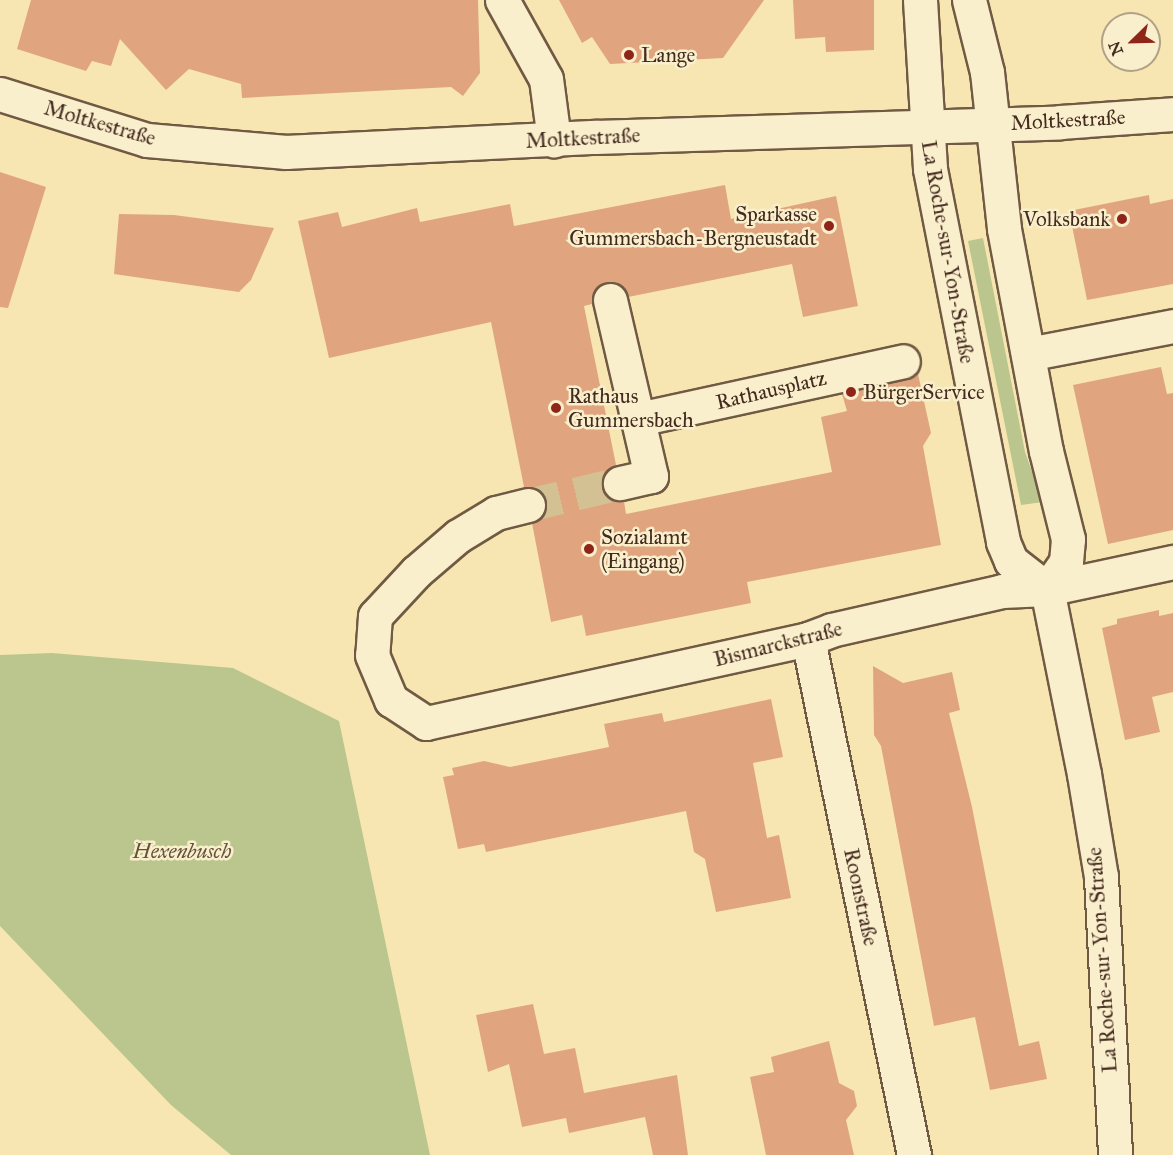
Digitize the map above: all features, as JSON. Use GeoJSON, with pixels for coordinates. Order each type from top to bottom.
{"type":"FeatureCollection","features":[{"type":"Feature","properties":{"kind":"street"},"geometry":{"type":"LineString","coordinates":[[502,0],[546,79],[554,140]]}},
{"type":"Feature","properties":{"kind":"street","name":"La Roche-sur-Yon-Straße"},"geometry":{"type":"LineString","coordinates":[[920,0],[926,126],[938,216],[1003,542],[1011,561],[1047,590],[1101,877],[1115,1155]]}},
{"type":"Feature","properties":{"kind":"street"},"geometry":{"type":"LineString","coordinates":[[969,0],[987,72],[1000,207],[1028,354],[1068,539],[1066,562],[1047,590]]}},
{"type":"Feature","properties":{"kind":"street","name":"Moltkestraße"},"geometry":{"type":"LineString","coordinates":[[0,94],[147,140],[251,151],[345,151],[554,140],[991,124],[1173,114]]}},
{"type":"Feature","properties":{"kind":"street"},"geometry":{"type":"LineString","coordinates":[[610,300],[651,476],[620,483]]}},
{"type":"Feature","properties":{"kind":"street"},"geometry":{"type":"LineString","coordinates":[[1028,354],[1173,326]]}},
{"type":"Feature","properties":{"kind":"street","name":"Rathausplatz"},"geometry":{"type":"LineString","coordinates":[[638,419],[903,361]]}},
{"type":"Feature","properties":{"kind":"street","name":"Bismarckstraße"},"geometry":{"type":"LineString","coordinates":[[528,505],[496,513],[458,536],[416,572],[375,616],[372,655],[391,700],[426,723],[808,639],[831,630],[1002,591],[1047,590],[1173,562]]}},
{"type":"Feature","properties":{"kind":"street","name":"Roonstraße"},"geometry":{"type":"LineString","coordinates":[[808,639],[914,1155]]}},
{"type":"Feature","properties":{"kind":"green space"},"geometry":{"type":"Polygon","coordinates":[[[983,238],[1025,452],[1043,502],[1021,505],[968,241],[983,238]]]}},
{"type":"Feature","properties":{"kind":"green space","name":"Hexenbusch"},"geometry":{"type":"Polygon","coordinates":[[[52,653],[233,668],[339,721],[430,1155],[231,1155],[171,1105],[0,926],[0,655],[52,653]]]}},
{"type":"Feature","properties":{"kind":"building"},"geometry":{"type":"Polygon","coordinates":[[[31,0],[478,0],[480,73],[463,96],[451,87],[242,98],[241,84],[189,69],[166,90],[120,39],[111,66],[92,61],[86,71],[17,49],[31,0]]]}},
{"type":"Feature","properties":{"kind":"building"},"geometry":{"type":"Polygon","coordinates":[[[559,0],[764,0],[723,58],[610,64],[592,37],[582,43],[559,0]]]}},
{"type":"Feature","properties":{"kind":"building"},"geometry":{"type":"Polygon","coordinates":[[[793,0],[874,0],[874,50],[826,52],[825,37],[795,39],[793,0]]]}},
{"type":"Feature","properties":{"kind":"building"},"geometry":{"type":"Polygon","coordinates":[[[0,172],[46,187],[8,308],[0,307],[0,172]]]}},
{"type":"Feature","properties":{"kind":"building","name":"Rathaus Gummersbach"},"geometry":{"type":"Polygon","coordinates":[[[725,185],[731,219],[836,196],[858,306],[803,317],[792,264],[628,297],[616,282],[598,286],[592,304],[584,306],[616,465],[602,477],[606,495],[624,501],[626,514],[832,472],[821,417],[847,411],[842,394],[918,374],[931,433],[923,446],[941,545],[747,582],[751,603],[586,636],[582,615],[551,622],[532,523],[541,518],[546,501],[541,492],[524,487],[491,322],[329,358],[298,221],[338,212],[342,227],[417,208],[420,222],[510,204],[514,226],[725,185]]]}},
{"type":"Feature","properties":{"kind":"building"},"geometry":{"type":"Polygon","coordinates":[[[1149,195],[1150,204],[1173,199],[1173,284],[1087,300],[1069,211],[1149,195]]]}},
{"type":"Feature","properties":{"kind":"building"},"geometry":{"type":"Polygon","coordinates":[[[119,214],[174,215],[274,228],[251,280],[239,292],[114,274],[119,214]]]}},
{"type":"Feature","properties":{"kind":"building"},"geometry":{"type":"Polygon","coordinates":[[[1161,367],[1167,394],[1173,393],[1173,530],[1108,544],[1073,385],[1161,367]]]}},
{"type":"Feature","properties":{"kind":"building"},"geometry":{"type":"Polygon","coordinates":[[[1159,610],[1159,616],[1173,613],[1173,692],[1152,697],[1160,732],[1125,740],[1102,628],[1117,624],[1117,619],[1159,610]]]}},
{"type":"Feature","properties":{"kind":"building"},"geometry":{"type":"Polygon","coordinates":[[[873,666],[903,683],[952,672],[960,710],[949,713],[972,807],[1019,1046],[1039,1041],[1047,1079],[990,1090],[975,1017],[934,1026],[881,746],[874,735],[873,666]]]}},
{"type":"Feature","properties":{"kind":"building"},"geometry":{"type":"Polygon","coordinates":[[[771,699],[783,757],[753,763],[767,838],[779,835],[791,898],[716,912],[705,859],[694,852],[686,811],[486,852],[484,844],[458,849],[443,777],[454,775],[452,768],[484,761],[510,767],[609,747],[604,724],[662,713],[664,722],[771,699]]]}},
{"type":"Feature","properties":{"kind":"building"},"geometry":{"type":"Polygon","coordinates":[[[533,1004],[544,1054],[575,1048],[584,1093],[677,1075],[688,1155],[653,1155],[645,1117],[569,1133],[566,1118],[522,1127],[509,1064],[488,1072],[476,1015],[533,1004]]]}},
{"type":"Feature","properties":{"kind":"building"},"geometry":{"type":"Polygon","coordinates":[[[829,1041],[839,1083],[854,1091],[857,1106],[846,1120],[854,1155],[766,1155],[750,1077],[774,1072],[771,1057],[829,1041]]]}},
{"type":"Feature","properties":{"kind":"tunnel"},"geometry":{"type":"LineString","coordinates":[[528,505],[620,483]]}},
{"type":"Feature","properties":{"kind":"place","name":"Lange"},"geometry":{"type":"Point","coordinates":[629,55]}},
{"type":"Feature","properties":{"kind":"place","name":"Volksbank"},"geometry":{"type":"Point","coordinates":[1122,219]}},
{"type":"Feature","properties":{"kind":"place","name":"Sparkasse Gummersbach-Bergneustadt"},"geometry":{"type":"Point","coordinates":[829,226]}},
{"type":"Feature","properties":{"kind":"place","name":"BürgerService"},"geometry":{"type":"Point","coordinates":[851,392]}},
{"type":"Feature","properties":{"kind":"place","name":"Rathaus Gummersbach"},"geometry":{"type":"Point","coordinates":[556,408]}},
{"type":"Feature","properties":{"kind":"place","name":"Sozialamt (Eingang)"},"geometry":{"type":"Point","coordinates":[589,549]}}]}
